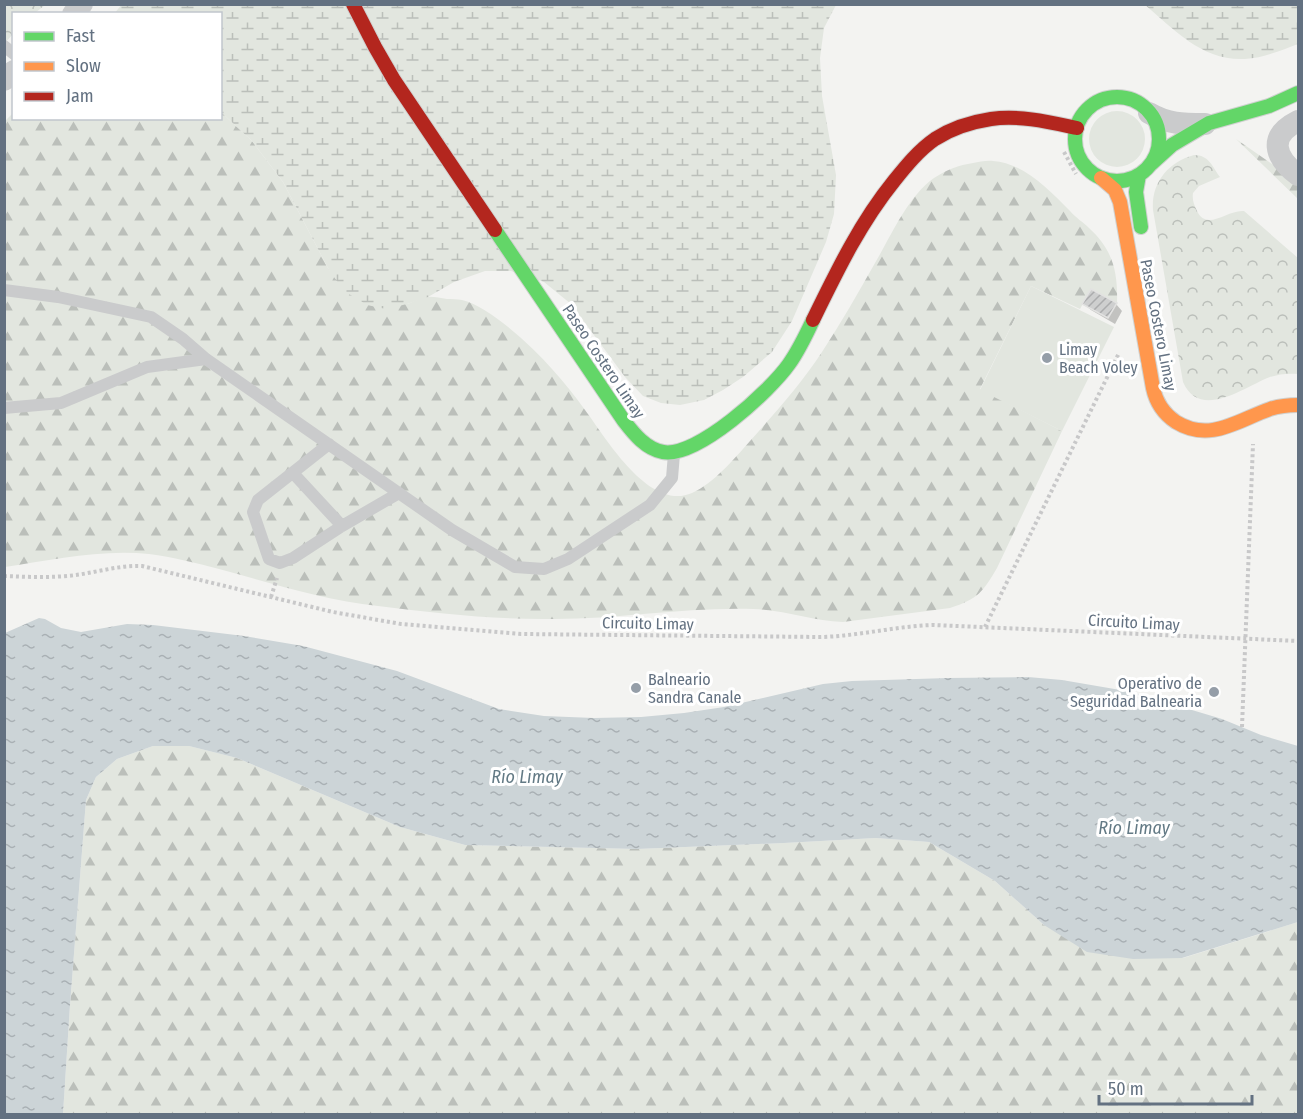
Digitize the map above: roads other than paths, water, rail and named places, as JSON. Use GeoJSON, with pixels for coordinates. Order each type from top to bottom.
{"type":"FeatureCollection","features":[{"type":"Feature","properties":{"kind":"street","name":"Paseo Costero Limay"},"geometry":{"type":"LineString","coordinates":[[353,4],[394,80],[624,421],[650,448],[674,453]]}},
{"type":"Feature","properties":{"kind":"street"},"geometry":{"type":"LineString","coordinates":[[1101,178],[1124,181],[1139,175],[1172,145],[1209,123],[1269,106],[1299,93]]}},
{"type":"Feature","properties":{"kind":"street"},"geometry":{"type":"LineString","coordinates":[[674,453],[688,450],[698,444],[757,401],[789,366],[864,223],[893,182],[928,144],[951,130],[990,119],[1031,119],[1077,128],[1079,120],[1088,109],[1112,98],[1126,98],[1159,118],[1175,123],[1209,123]]}},
{"type":"Feature","properties":{"kind":"street"},"geometry":{"type":"LineString","coordinates":[[1149,112],[1156,124],[1158,138],[1156,152],[1150,164]]}},
{"type":"Feature","properties":{"kind":"street"},"geometry":{"type":"LineString","coordinates":[[1299,121],[1282,132],[1278,145],[1279,154],[1287,166],[1299,175]]}},
{"type":"Feature","properties":{"kind":"street","name":"Paseo Costero Limay"},"geometry":{"type":"LineString","coordinates":[[1077,128],[1076,147],[1080,160],[1089,171],[1115,190],[1120,202],[1153,388],[1157,402],[1168,416],[1182,426],[1217,430],[1234,426],[1283,406],[1299,405]]}},
{"type":"Feature","properties":{"kind":"street","name":"Paseo Costero Limay"},"geometry":{"type":"LineString","coordinates":[[1139,175],[1136,200],[1143,242]]}},
{"type":"Feature","properties":{"kind":"lane"},"geometry":{"type":"LineString","coordinates":[[4,290],[58,297],[151,317],[183,339],[206,359],[452,530],[515,567],[544,569],[568,559],[650,505],[672,478],[674,453]]}},
{"type":"Feature","properties":{"kind":"lane"},"geometry":{"type":"LineString","coordinates":[[4,408],[61,403],[147,367],[206,359]]}},
{"type":"Feature","properties":{"kind":"lane"},"geometry":{"type":"LineString","coordinates":[[329,444],[258,500],[253,512],[269,560],[280,563],[293,558],[399,493]]}},
{"type":"Feature","properties":{"kind":"lane"},"geometry":{"type":"LineString","coordinates":[[292,473],[342,526]]}},
{"type":"Feature","properties":{"kind":"water","name":"Río Limay"},"geometry":{"type":"Polygon","coordinates":[[[39,618],[61,628],[81,632],[127,624],[153,625],[303,646],[397,671],[499,709],[544,716],[641,717],[684,713],[724,707],[823,684],[852,681],[1028,677],[1062,680],[1132,692],[1222,719],[1261,735],[1298,746],[1298,922],[1182,958],[1133,959],[1087,952],[1044,925],[995,881],[929,842],[876,838],[637,849],[465,845],[400,827],[237,758],[189,746],[153,746],[117,759],[96,777],[86,800],[63,1114],[5,1114],[5,633],[39,618]]]}},
{"type":"Feature","properties":{"kind":"place","name":"Limay Beach Voley"},"geometry":{"type":"Point","coordinates":[1047,358]}},
{"type":"Feature","properties":{"kind":"place","name":"Balneario Sandra Canale"},"geometry":{"type":"Point","coordinates":[636,688]}},
{"type":"Feature","properties":{"kind":"place","name":"Operativo de Seguridad Balnearia"},"geometry":{"type":"Point","coordinates":[1214,692]}}]}
